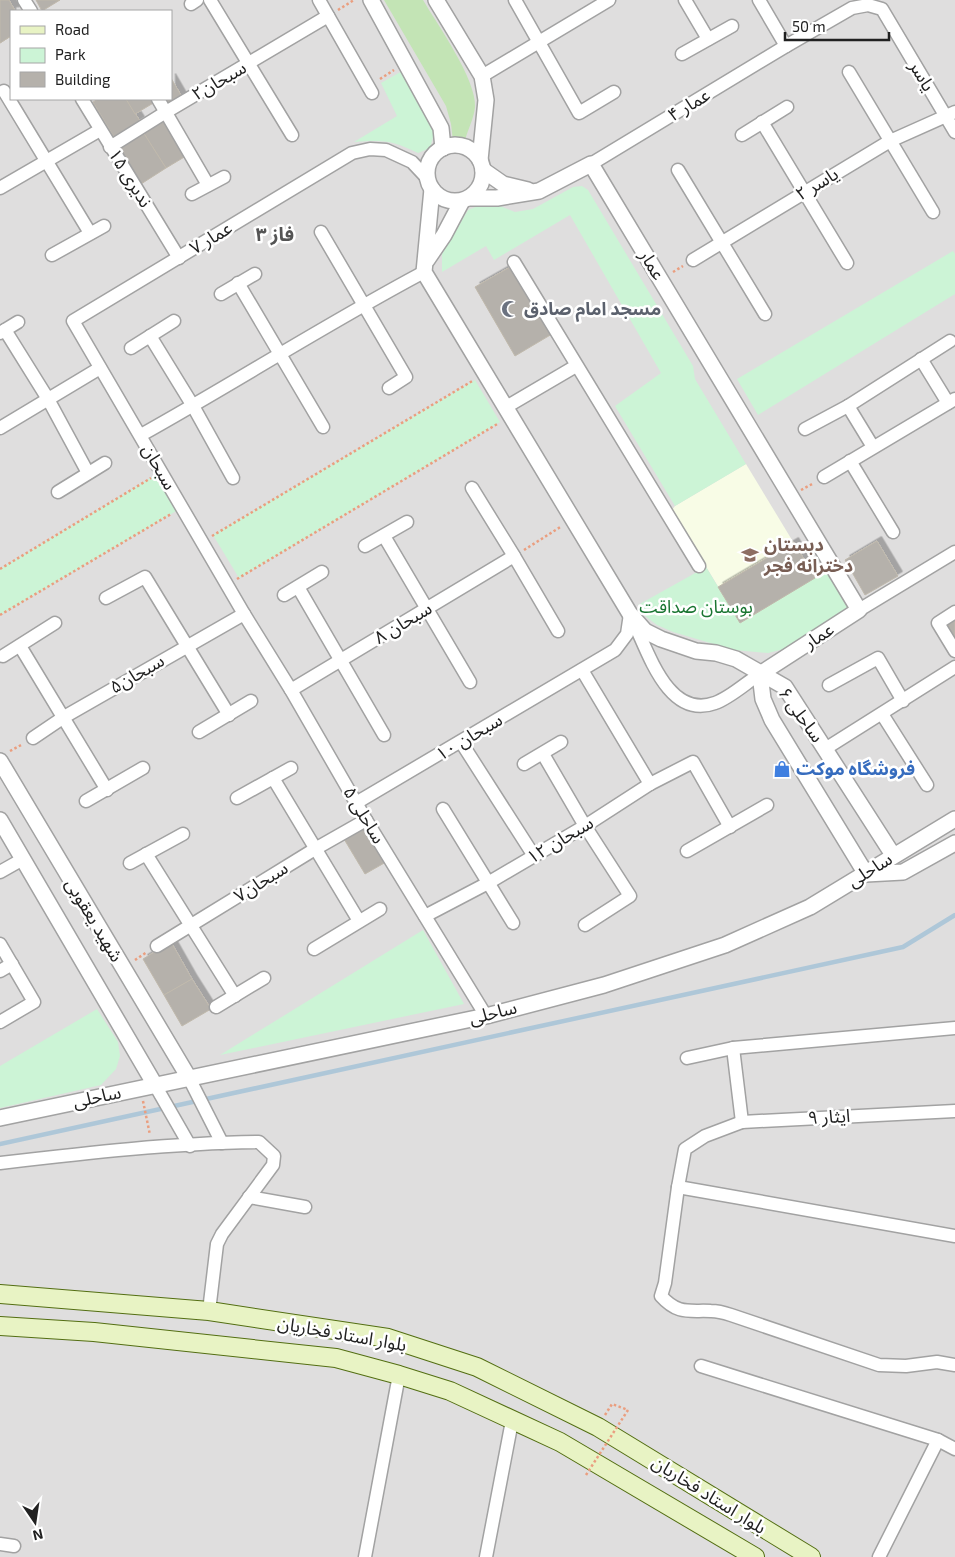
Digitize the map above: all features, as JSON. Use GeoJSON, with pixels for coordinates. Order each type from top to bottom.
{"type":"FeatureCollection","features":[{"type":"Feature","properties":{"kind":"main road","name":"بلوار استاد فخاریان"},"geometry":{"type":"LineString","coordinates":[[0,1294],[209,1311],[388,1338],[477,1366],[598,1426],[812,1557]]}},
{"type":"Feature","properties":{"kind":"main road","name":"بلوار استاد فخاریان"},"geometry":{"type":"LineString","coordinates":[[0,1326],[94,1332],[336,1358],[400,1375],[450,1391],[560,1442],[754,1557]]}},
{"type":"Feature","properties":{"kind":"street"},"geometry":{"type":"LineString","coordinates":[[210,0],[292,135]]}},
{"type":"Feature","properties":{"kind":"street"},"geometry":{"type":"LineString","coordinates":[[320,0],[370,90]]}},
{"type":"Feature","properties":{"kind":"street"},"geometry":{"type":"LineString","coordinates":[[370,0],[441,128],[443,148]]}},
{"type":"Feature","properties":{"kind":"street"},"geometry":{"type":"LineString","coordinates":[[141,434],[193,406],[425,266],[466,199],[476,193],[481,186],[483,178],[486,100],[482,76],[436,0]]}},
{"type":"Feature","properties":{"kind":"street"},"geometry":{"type":"LineString","coordinates":[[516,0],[579,112],[614,92]]}},
{"type":"Feature","properties":{"kind":"street"},"geometry":{"type":"LineString","coordinates":[[482,76],[609,0]]}},
{"type":"Feature","properties":{"kind":"street"},"geometry":{"type":"LineString","coordinates":[[685,0],[708,39]]}},
{"type":"Feature","properties":{"kind":"street"},"geometry":{"type":"LineString","coordinates":[[759,0],[786,46]]}},
{"type":"Feature","properties":{"kind":"street","name":"یاسر"},"geometry":{"type":"LineString","coordinates":[[786,46],[852,8],[868,5],[882,9],[950,114],[955,132]]}},
{"type":"Feature","properties":{"kind":"street","name":"سبحان۲"},"geometry":{"type":"LineString","coordinates":[[110,147],[328,16]]}},
{"type":"Feature","properties":{"kind":"street"},"geometry":{"type":"LineString","coordinates":[[682,54],[732,26]]}},
{"type":"Feature","properties":{"kind":"street","name":"عمار ۴"},"geometry":{"type":"LineString","coordinates":[[591,164],[786,46]]}},
{"type":"Feature","properties":{"kind":"street"},"geometry":{"type":"LineString","coordinates":[[849,72],[933,212]]}},
{"type":"Feature","properties":{"kind":"street"},"geometry":{"type":"LineString","coordinates":[[10,100],[90,233]]}},
{"type":"Feature","properties":{"kind":"street","name":"ندیری ۱۵"},"geometry":{"type":"LineString","coordinates":[[83,100],[179,258]]}},
{"type":"Feature","properties":{"kind":"street"},"geometry":{"type":"LineString","coordinates":[[159,100],[208,185]]}},
{"type":"Feature","properties":{"kind":"street"},"geometry":{"type":"LineString","coordinates":[[742,135],[787,107]]}},
{"type":"Feature","properties":{"kind":"street","name":"یاسر ۲"},"geometry":{"type":"LineString","coordinates":[[693,260],[890,140],[950,114]]}},
{"type":"Feature","properties":{"kind":"street"},"geometry":{"type":"LineString","coordinates":[[762,122],[847,264]]}},
{"type":"Feature","properties":{"kind":"street"},"geometry":{"type":"LineString","coordinates":[[0,188],[100,130]]}},
{"type":"Feature","properties":{"kind":"street"},"geometry":{"type":"LineString","coordinates":[[539,191],[519,189],[503,184],[482,165],[468,148],[451,146],[443,148],[435,154],[427,170],[430,184],[425,266],[485,373],[630,614],[663,683],[678,698],[688,704],[708,705],[717,702],[760,674],[736,660],[716,653],[696,651],[660,639],[645,631],[630,614]]}},
{"type":"Feature","properties":{"kind":"street","name":"عمار ۷"},"geometry":{"type":"LineString","coordinates":[[73,320],[352,154],[370,149],[386,150],[412,162],[430,184]]}},
{"type":"Feature","properties":{"kind":"street"},"geometry":{"type":"LineString","coordinates":[[430,184],[442,198],[455,202],[466,199],[497,198],[539,191],[591,164]]}},
{"type":"Feature","properties":{"kind":"street","name":"عمار"},"geometry":{"type":"LineString","coordinates":[[591,164],[859,610],[760,674]]}},
{"type":"Feature","properties":{"kind":"street"},"geometry":{"type":"LineString","coordinates":[[678,170],[765,314]]}},
{"type":"Feature","properties":{"kind":"street"},"geometry":{"type":"LineString","coordinates":[[192,194],[224,176]]}},
{"type":"Feature","properties":{"kind":"street"},"geometry":{"type":"LineString","coordinates":[[52,255],[104,226]]}},
{"type":"Feature","properties":{"kind":"street"},"geometry":{"type":"LineString","coordinates":[[321,232],[406,377],[389,388]]}},
{"type":"Feature","properties":{"kind":"street"},"geometry":{"type":"LineString","coordinates":[[514,262],[699,566]]}},
{"type":"Feature","properties":{"kind":"street"},"geometry":{"type":"LineString","coordinates":[[221,294],[255,274]]}},
{"type":"Feature","properties":{"kind":"street"},"geometry":{"type":"LineString","coordinates":[[238,284],[323,427]]}},
{"type":"Feature","properties":{"kind":"street","name":"سبحان"},"geometry":{"type":"LineString","coordinates":[[73,320],[244,614]]}},
{"type":"Feature","properties":{"kind":"street"},"geometry":{"type":"LineString","coordinates":[[131,348],[174,321]]}},
{"type":"Feature","properties":{"kind":"street"},"geometry":{"type":"LineString","coordinates":[[18,322],[3,331],[48,399],[88,473]]}},
{"type":"Feature","properties":{"kind":"street"},"geometry":{"type":"LineString","coordinates":[[150,336],[193,406],[233,478]]}},
{"type":"Feature","properties":{"kind":"street"},"geometry":{"type":"LineString","coordinates":[[805,429],[848,406],[950,341]]}},
{"type":"Feature","properties":{"kind":"street"},"geometry":{"type":"LineString","coordinates":[[824,478],[952,401],[921,359]]}},
{"type":"Feature","properties":{"kind":"street"},"geometry":{"type":"LineString","coordinates":[[508,411],[576,366]]}},
{"type":"Feature","properties":{"kind":"street"},"geometry":{"type":"LineString","coordinates":[[0,428],[100,368]]}},
{"type":"Feature","properties":{"kind":"street"},"geometry":{"type":"LineString","coordinates":[[848,406],[873,448]]}},
{"type":"Feature","properties":{"kind":"street"},"geometry":{"type":"LineString","coordinates":[[850,461],[893,532]]}},
{"type":"Feature","properties":{"kind":"street"},"geometry":{"type":"LineString","coordinates":[[58,492],[105,463]]}},
{"type":"Feature","properties":{"kind":"street"},"geometry":{"type":"LineString","coordinates":[[472,488],[558,631]]}},
{"type":"Feature","properties":{"kind":"street"},"geometry":{"type":"LineString","coordinates":[[365,546],[407,522]]}},
{"type":"Feature","properties":{"kind":"street"},"geometry":{"type":"LineString","coordinates":[[384,536],[470,682]]}},
{"type":"Feature","properties":{"kind":"street"},"geometry":{"type":"LineString","coordinates":[[859,610],[955,552]]}},
{"type":"Feature","properties":{"kind":"street","name":"سبحان ۸"},"geometry":{"type":"LineString","coordinates":[[291,690],[514,556]]}},
{"type":"Feature","properties":{"kind":"street"},"geometry":{"type":"LineString","coordinates":[[284,595],[322,572]]}},
{"type":"Feature","properties":{"kind":"street"},"geometry":{"type":"LineString","coordinates":[[106,598],[145,577],[229,715]]}},
{"type":"Feature","properties":{"kind":"street"},"geometry":{"type":"LineString","coordinates":[[298,587],[384,735]]}},
{"type":"Feature","properties":{"kind":"street"},"geometry":{"type":"LineString","coordinates":[[955,612],[938,623],[955,651]]}},
{"type":"Feature","properties":{"kind":"street","name":"سبحان۵"},"geometry":{"type":"LineString","coordinates":[[33,738],[64,717],[244,614]]}},
{"type":"Feature","properties":{"kind":"street","name":"ساحلی ۵"},"geometry":{"type":"LineString","coordinates":[[244,614],[291,690],[366,820],[486,1016]]}},
{"type":"Feature","properties":{"kind":"street","name":"سبحان ۱۰"},"geometry":{"type":"LineString","coordinates":[[356,803],[615,650],[627,634],[630,614]]}},
{"type":"Feature","properties":{"kind":"street"},"geometry":{"type":"LineString","coordinates":[[3,656],[55,623]]}},
{"type":"Feature","properties":{"kind":"street"},"geometry":{"type":"LineString","coordinates":[[20,646],[107,790]]}},
{"type":"Feature","properties":{"kind":"street"},"geometry":{"type":"LineString","coordinates":[[829,685],[878,658],[903,701]]}},
{"type":"Feature","properties":{"kind":"street"},"geometry":{"type":"LineString","coordinates":[[825,749],[955,667]]}},
{"type":"Feature","properties":{"kind":"street"},"geometry":{"type":"LineString","coordinates":[[582,670],[650,784]]}},
{"type":"Feature","properties":{"kind":"street","name":"ساحلی ۶"},"geometry":{"type":"LineString","coordinates":[[760,674],[784,687],[893,855]]}},
{"type":"Feature","properties":{"kind":"street","name":"ساحلی ۶"},"geometry":{"type":"LineString","coordinates":[[760,674],[763,699],[772,720],[866,874]]}},
{"type":"Feature","properties":{"kind":"street"},"geometry":{"type":"LineString","coordinates":[[199,732],[251,701]]}},
{"type":"Feature","properties":{"kind":"street"},"geometry":{"type":"LineString","coordinates":[[882,714],[927,785]]}},
{"type":"Feature","properties":{"kind":"street"},"geometry":{"type":"LineString","coordinates":[[461,742],[534,856]]}},
{"type":"Feature","properties":{"kind":"street"},"geometry":{"type":"LineString","coordinates":[[524,764],[561,742]]}},
{"type":"Feature","properties":{"kind":"street"},"geometry":{"type":"LineString","coordinates":[[542,754],[630,896],[585,925]]}},
{"type":"Feature","properties":{"kind":"street","name":"شهید یعقوبی"},"geometry":{"type":"LineString","coordinates":[[4,757],[122,967],[189,1078]]}},
{"type":"Feature","properties":{"kind":"street","name":"سبحان ۱۲"},"geometry":{"type":"LineString","coordinates":[[425,916],[488,883],[585,826],[650,784],[693,762],[730,827]]}},
{"type":"Feature","properties":{"kind":"street"},"geometry":{"type":"LineString","coordinates":[[86,801],[143,768]]}},
{"type":"Feature","properties":{"kind":"street"},"geometry":{"type":"LineString","coordinates":[[237,798],[291,768]]}},
{"type":"Feature","properties":{"kind":"street"},"geometry":{"type":"LineString","coordinates":[[273,778],[359,921]]}},
{"type":"Feature","properties":{"kind":"street"},"geometry":{"type":"LineString","coordinates":[[687,851],[767,805]]}},
{"type":"Feature","properties":{"kind":"street"},"geometry":{"type":"LineString","coordinates":[[443,809],[512,923]]}},
{"type":"Feature","properties":{"kind":"street","name":"ساحلی"},"geometry":{"type":"LineString","coordinates":[[0,1118],[486,1016],[604,985],[726,945],[810,907],[955,818]]}},
{"type":"Feature","properties":{"kind":"street","name":"شهید یعقوبی"},"geometry":{"type":"LineString","coordinates":[[0,820],[155,1085]]}},
{"type":"Feature","properties":{"kind":"street","name":"سبحان۷"},"geometry":{"type":"LineString","coordinates":[[157,946],[314,849],[366,820]]}},
{"type":"Feature","properties":{"kind":"street"},"geometry":{"type":"LineString","coordinates":[[130,863],[183,834]]}},
{"type":"Feature","properties":{"kind":"street"},"geometry":{"type":"LineString","coordinates":[[866,874],[903,872],[955,843]]}},
{"type":"Feature","properties":{"kind":"street"},"geometry":{"type":"LineString","coordinates":[[146,854],[234,996]]}},
{"type":"Feature","properties":{"kind":"street"},"geometry":{"type":"LineString","coordinates":[[0,872],[23,859]]}},
{"type":"Feature","properties":{"kind":"street"},"geometry":{"type":"LineString","coordinates":[[314,950],[380,909]]}},
{"type":"Feature","properties":{"kind":"street"},"geometry":{"type":"LineString","coordinates":[[0,944],[34,1002],[0,1022]]}},
{"type":"Feature","properties":{"kind":"street"},"geometry":{"type":"LineString","coordinates":[[0,971],[12,964]]}},
{"type":"Feature","properties":{"kind":"street"},"geometry":{"type":"LineString","coordinates":[[216,1007],[264,978]]}},
{"type":"Feature","properties":{"kind":"street"},"geometry":{"type":"LineString","coordinates":[[687,1058],[733,1048],[955,1028]]}},
{"type":"Feature","properties":{"kind":"street"},"geometry":{"type":"LineString","coordinates":[[733,1048],[742,1122]]}},
{"type":"Feature","properties":{"kind":"street"},"geometry":{"type":"LineString","coordinates":[[189,1078],[222,1143]]}},
{"type":"Feature","properties":{"kind":"street"},"geometry":{"type":"LineString","coordinates":[[155,1085],[190,1146]]}},
{"type":"Feature","properties":{"kind":"street","name":"ایثار ۹"},"geometry":{"type":"LineString","coordinates":[[955,1110],[742,1122],[705,1136],[685,1149],[661,1296],[669,1304],[689,1312],[713,1310],[731,1315],[878,1365],[906,1366],[938,1362],[955,1365]]}},
{"type":"Feature","properties":{"kind":"street"},"geometry":{"type":"LineString","coordinates":[[0,1163],[92,1152],[259,1142],[274,1156],[273,1165],[222,1234],[217,1244],[209,1311]]}},
{"type":"Feature","properties":{"kind":"street"},"geometry":{"type":"LineString","coordinates":[[678,1187],[955,1236]]}},
{"type":"Feature","properties":{"kind":"street"},"geometry":{"type":"LineString","coordinates":[[249,1197],[305,1207]]}},
{"type":"Feature","properties":{"kind":"street"},"geometry":{"type":"LineString","coordinates":[[701,1366],[938,1440],[955,1449]]}},
{"type":"Feature","properties":{"kind":"street"},"geometry":{"type":"LineString","coordinates":[[365,1557],[400,1375]]}},
{"type":"Feature","properties":{"kind":"street"},"geometry":{"type":"LineString","coordinates":[[486,1557],[512,1421]]}},
{"type":"Feature","properties":{"kind":"street"},"geometry":{"type":"LineString","coordinates":[[879,1557],[938,1440]]}},
{"type":"Feature","properties":{"kind":"street"},"geometry":{"type":"LineString","coordinates":[[0,1544],[14,1546]]}},
{"type":"Feature","properties":{"kind":"path"},"geometry":{"type":"LineString","coordinates":[[328,16],[354,0]]}},
{"type":"Feature","properties":{"kind":"path"},"geometry":{"type":"LineString","coordinates":[[370,90],[406,63]]}},
{"type":"Feature","properties":{"kind":"path"},"geometry":{"type":"LineString","coordinates":[[661,279],[693,260]]}},
{"type":"Feature","properties":{"kind":"path"},"geometry":{"type":"LineString","coordinates":[[204,544],[214,536],[485,373]]}},
{"type":"Feature","properties":{"kind":"path"},"geometry":{"type":"LineString","coordinates":[[239,578],[508,411]]}},
{"type":"Feature","properties":{"kind":"path"},"geometry":{"type":"LineString","coordinates":[[0,569],[162,471]]}},
{"type":"Feature","properties":{"kind":"path"},"geometry":{"type":"LineString","coordinates":[[790,496],[824,478]]}},
{"type":"Feature","properties":{"kind":"path"},"geometry":{"type":"LineString","coordinates":[[0,615],[183,507]]}},
{"type":"Feature","properties":{"kind":"path"},"geometry":{"type":"LineString","coordinates":[[514,556],[572,519]]}},
{"type":"Feature","properties":{"kind":"path"},"geometry":{"type":"LineString","coordinates":[[4,757],[33,738]]}},
{"type":"Feature","properties":{"kind":"path"},"geometry":{"type":"LineString","coordinates":[[122,967],[157,946]]}},
{"type":"Feature","properties":{"kind":"path"},"geometry":{"type":"LineString","coordinates":[[144,1106],[148,1128]]}},
{"type":"Feature","properties":{"kind":"path"},"geometry":{"type":"LineString","coordinates":[[586,1475],[628,1410],[612,1404]]}},
{"type":"Feature","properties":{"kind":"shaded area"},"geometry":{"type":"Polygon","coordinates":[[[0,0],[955,0],[955,1557],[0,1557],[0,0]]]}},
{"type":"Feature","properties":{"kind":"shaded area","name":"دبستان دخترانه فجر"},"geometry":{"type":"Polygon","coordinates":[[[746,464],[815,578],[740,623],[672,510],[675,506],[746,464]]]}},
{"type":"Feature","properties":{"kind":"green space"},"geometry":{"type":"Polygon","coordinates":[[[384,0],[423,0],[463,68],[470,82],[475,107],[465,140],[460,143],[453,141],[446,106],[384,0]]]}},
{"type":"Feature","properties":{"kind":"green space"},"geometry":{"type":"Polygon","coordinates":[[[404,70],[433,125],[433,137],[430,148],[418,153],[387,142],[354,142],[397,116],[381,83],[404,70]]]}},
{"type":"Feature","properties":{"kind":"green space"},"geometry":{"type":"Polygon","coordinates":[[[582,186],[588,190],[693,366],[695,379],[746,464],[675,506],[615,406],[661,373],[570,215],[494,260],[486,246],[442,272],[442,254],[468,210],[478,206],[495,204],[515,212],[533,209],[573,187],[582,186]]]}},
{"type":"Feature","properties":{"kind":"green space"},"geometry":{"type":"Polygon","coordinates":[[[953,251],[955,254],[955,294],[758,415],[737,379],[953,251]]]}},
{"type":"Feature","properties":{"kind":"green space"},"geometry":{"type":"Polygon","coordinates":[[[475,380],[500,422],[239,578],[213,535],[475,380]]]}},
{"type":"Feature","properties":{"kind":"green space"},"geometry":{"type":"Polygon","coordinates":[[[162,471],[183,507],[0,615],[0,569],[162,471]]]}},
{"type":"Feature","properties":{"kind":"green space","name":"بوستان صداقت"},"geometry":{"type":"Polygon","coordinates":[[[706,567],[740,623],[827,570],[851,608],[788,648],[768,653],[734,650],[673,632],[657,625],[645,616],[638,605],[706,567]]]}},
{"type":"Feature","properties":{"kind":"green space"},"geometry":{"type":"Polygon","coordinates":[[[423,930],[464,1004],[220,1055],[423,930]]]}},
{"type":"Feature","properties":{"kind":"green space"},"geometry":{"type":"Polygon","coordinates":[[[97,1009],[118,1042],[120,1056],[116,1069],[101,1085],[0,1108],[0,1066],[97,1009]]]}},
{"type":"Feature","properties":{"kind":"building"},"geometry":{"type":"Polygon","coordinates":[[[0,0],[9,0],[14,10],[10,10],[10,37],[0,43],[0,0]]]}},
{"type":"Feature","properties":{"kind":"building"},"geometry":{"type":"Polygon","coordinates":[[[0,0],[9,0],[14,10],[10,10],[10,37],[0,43],[0,0]]]}},
{"type":"Feature","properties":{"kind":"building"},"geometry":{"type":"Polygon","coordinates":[[[36,0],[60,0],[44,10],[41,10],[36,0]]]}},
{"type":"Feature","properties":{"kind":"building"},"geometry":{"type":"Polygon","coordinates":[[[172,80],[182,97],[166,106],[163,100],[172,100],[172,80]]]}},
{"type":"Feature","properties":{"kind":"building"},"geometry":{"type":"Polygon","coordinates":[[[96,100],[127,100],[140,121],[114,137],[93,102],[96,100]]]}},
{"type":"Feature","properties":{"kind":"building"},"geometry":{"type":"Polygon","coordinates":[[[127,100],[154,100],[155,102],[135,114],[127,100]]]}},
{"type":"Feature","properties":{"kind":"building"},"geometry":{"type":"Polygon","coordinates":[[[164,119],[186,156],[166,168],[143,132],[164,119]]]}},
{"type":"Feature","properties":{"kind":"building"},"geometry":{"type":"Polygon","coordinates":[[[143,132],[166,168],[141,184],[118,147],[143,132]]]}},
{"type":"Feature","properties":{"kind":"building"},"geometry":{"type":"Polygon","coordinates":[[[512,266],[552,334],[515,356],[475,287],[512,266]]]}},
{"type":"Feature","properties":{"kind":"building"},"geometry":{"type":"Polygon","coordinates":[[[877,541],[898,576],[865,595],[845,560],[877,541]]]}},
{"type":"Feature","properties":{"kind":"building"},"geometry":{"type":"Polygon","coordinates":[[[794,542],[815,578],[740,623],[718,587],[794,542]]]}},
{"type":"Feature","properties":{"kind":"building"},"geometry":{"type":"Polygon","coordinates":[[[955,619],[955,640],[946,625],[955,619]]]}},
{"type":"Feature","properties":{"kind":"building"},"geometry":{"type":"Polygon","coordinates":[[[365,827],[386,862],[365,874],[344,839],[365,827]]]}},
{"type":"Feature","properties":{"kind":"building"},"geometry":{"type":"Polygon","coordinates":[[[171,942],[192,979],[164,995],[143,959],[171,942]]]}},
{"type":"Feature","properties":{"kind":"building"},"geometry":{"type":"Polygon","coordinates":[[[192,979],[211,1009],[182,1026],[164,995],[192,979]]]}},
{"type":"Feature","properties":{"kind":"waterway"},"geometry":{"type":"LineString","coordinates":[[0,1144],[903,947],[955,915]]}},
{"type":"Feature","properties":{"kind":"place","name":"مسجد امام صادق"},"geometry":{"type":"Point","coordinates":[510,309]}},
{"type":"Feature","properties":{"kind":"place","name":"دبستان دخترانه فجر"},"geometry":{"type":"Point","coordinates":[750,555]}},
{"type":"Feature","properties":{"kind":"place","name":"فروشگاه موکت"},"geometry":{"type":"Point","coordinates":[782,769]}},
{"type":"Feature","properties":{"kind":"district","name":"فاز ۳"},"geometry":{"type":"Point","coordinates":[275,234]}}]}
